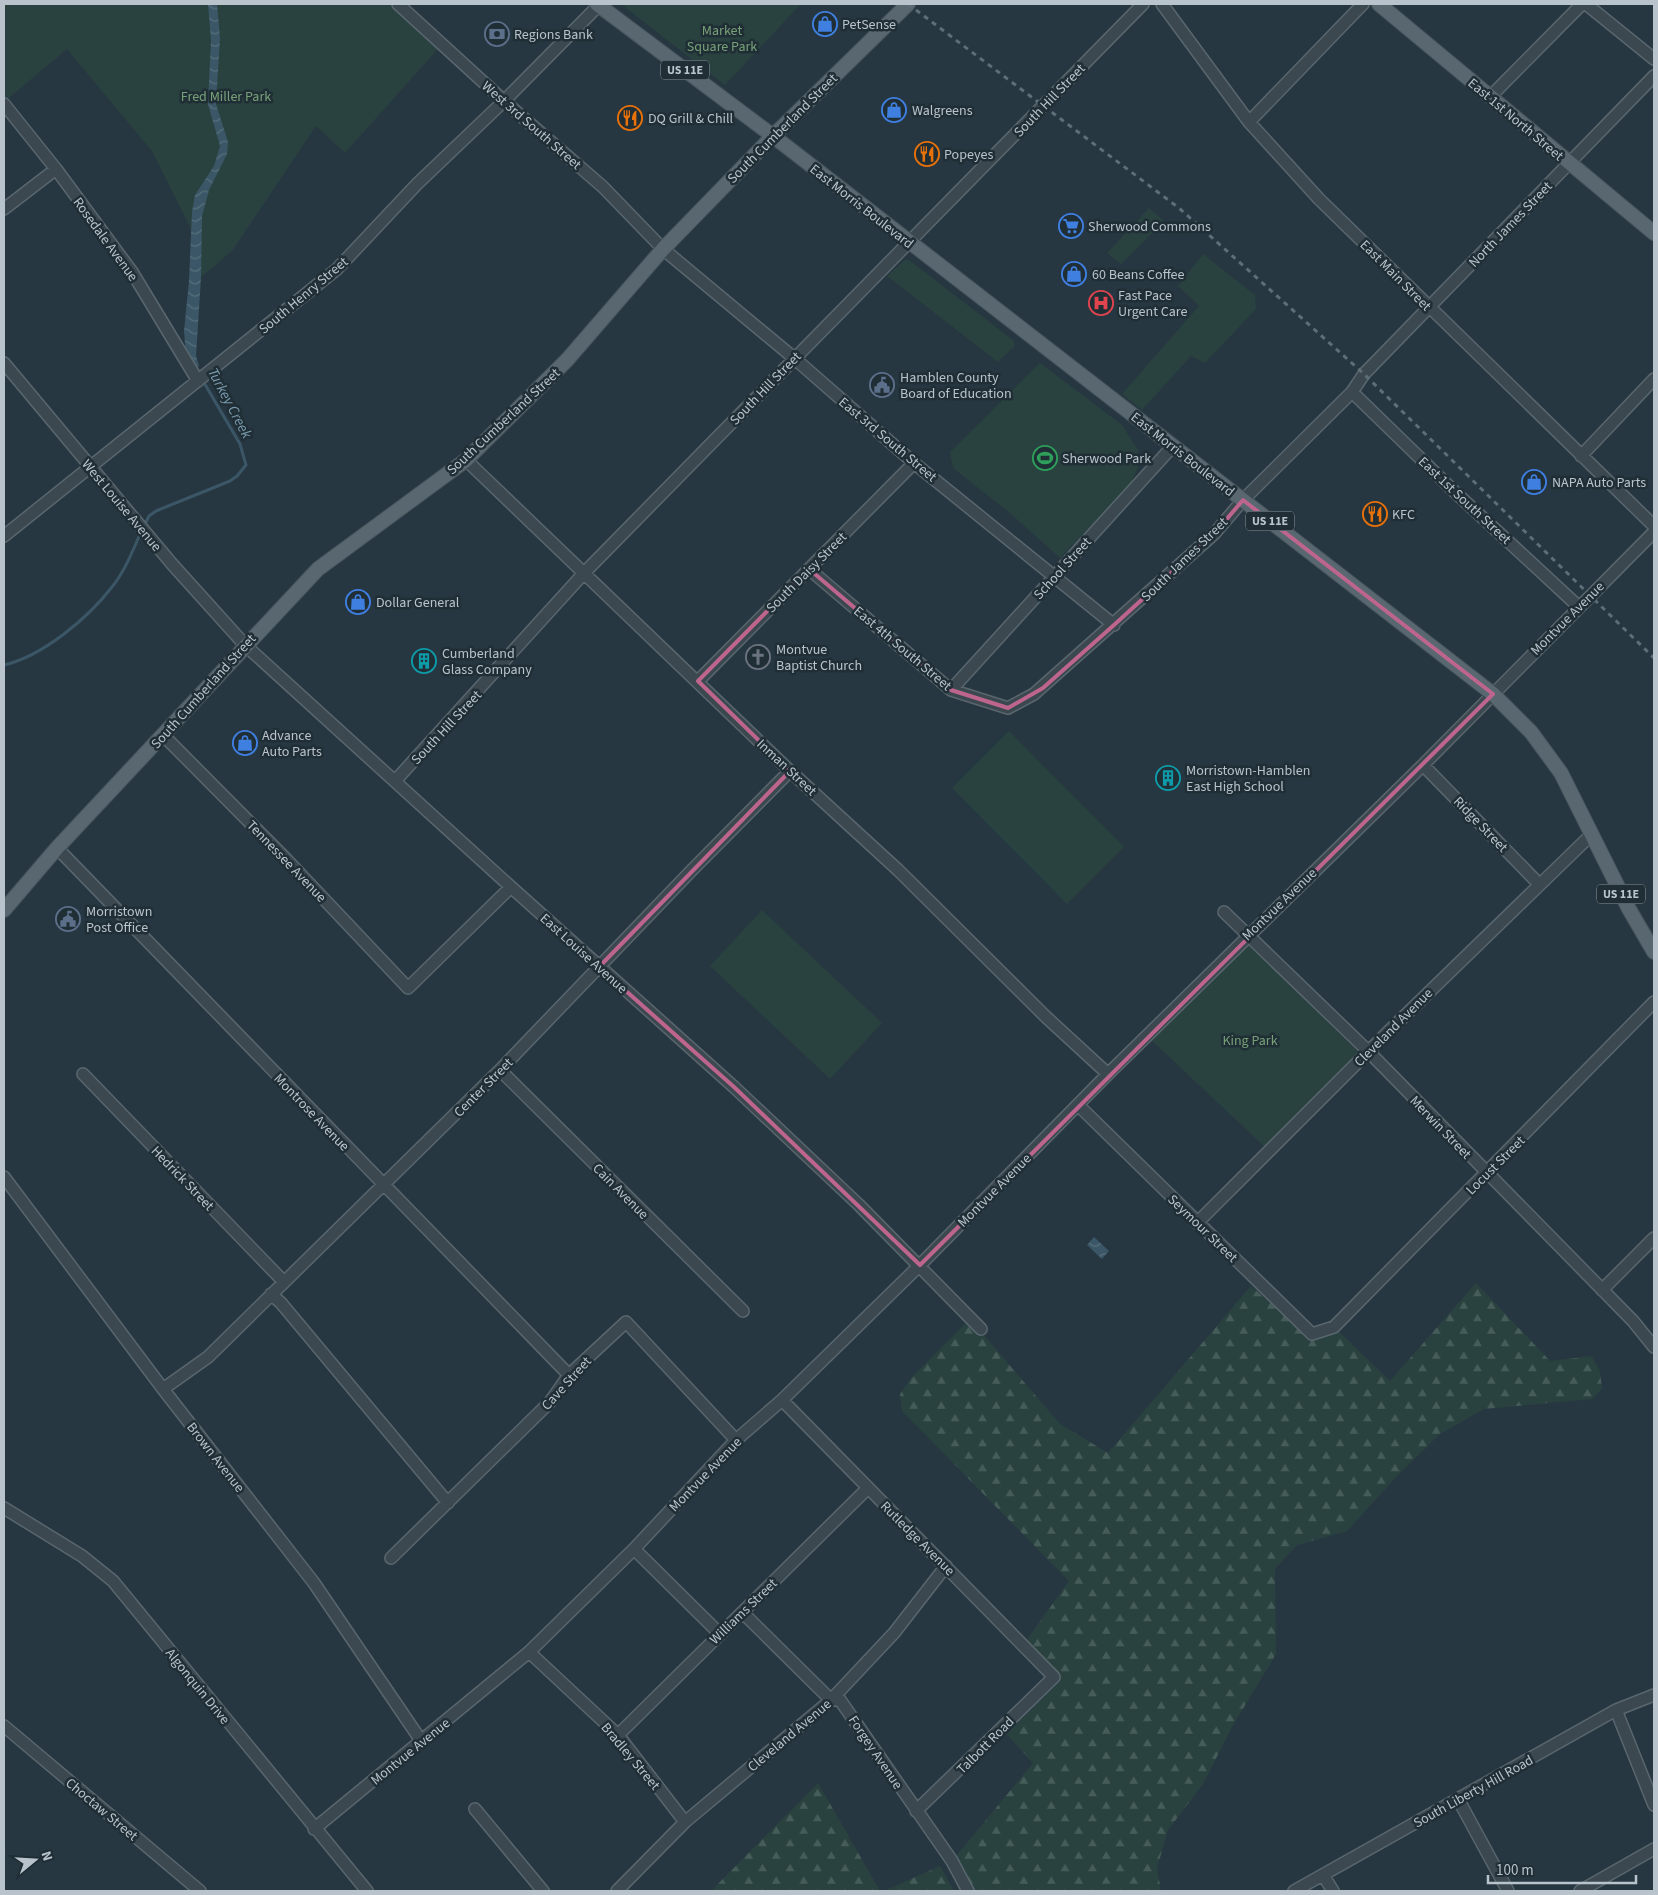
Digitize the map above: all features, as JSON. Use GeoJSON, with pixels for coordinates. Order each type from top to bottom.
{"type":"FeatureCollection","features":[{"type":"Feature","properties":{"kind":"main road","name":"US 11E"},"geometry":{"type":"LineString","coordinates":[[598,4],[773,136]]}},
{"type":"Feature","properties":{"kind":"main road","name":"South Cumberland Street"},"geometry":{"type":"LineString","coordinates":[[4,910],[57,848],[318,569],[466,460],[567,360],[663,250],[773,136],[908,4]]}},
{"type":"Feature","properties":{"kind":"main road","name":"East 1st North Street"},"geometry":{"type":"LineString","coordinates":[[1379,4],[1654,233]]}},
{"type":"Feature","properties":{"kind":"main road","name":"East Morris Boulevard"},"geometry":{"type":"LineString","coordinates":[[773,136],[1493,694],[1531,732],[1562,773],[1629,909],[1654,952]]}},
{"type":"Feature","properties":{"kind":"street","name":"South Henry Street"},"geometry":{"type":"LineString","coordinates":[[4,536],[337,269],[417,184],[504,101],[598,4]]}},
{"type":"Feature","properties":{"kind":"street","name":"South Hill Street"},"geometry":{"type":"LineString","coordinates":[[395,781],[585,572],[1143,4]]}},
{"type":"Feature","properties":{"kind":"street","name":"East Main Street"},"geometry":{"type":"LineString","coordinates":[[1162,4],[1249,122],[1319,199],[1654,526]]}},
{"type":"Feature","properties":{"kind":"street"},"geometry":{"type":"LineString","coordinates":[[1249,122],[1363,4]]}},
{"type":"Feature","properties":{"kind":"street"},"geometry":{"type":"LineString","coordinates":[[1490,97],[1584,4],[1654,59]]}},
{"type":"Feature","properties":{"kind":"street","name":"West 3rd South Street"},"geometry":{"type":"LineString","coordinates":[[405,6],[504,101],[603,187],[663,250]]}},
{"type":"Feature","properties":{"kind":"street","name":"North James Street"},"geometry":{"type":"LineString","coordinates":[[1428,307],[1654,76]]}},
{"type":"Feature","properties":{"kind":"street","name":"Rosedale Avenue"},"geometry":{"type":"LineString","coordinates":[[4,104],[56,169],[132,272],[198,381]]}},
{"type":"Feature","properties":{"kind":"street"},"geometry":{"type":"LineString","coordinates":[[4,209],[56,169]]}},
{"type":"Feature","properties":{"kind":"street","name":"East 3rd South Street"},"geometry":{"type":"LineString","coordinates":[[663,250],[794,358],[914,463],[1114,625]]}},
{"type":"Feature","properties":{"kind":"street","name":"South James Street"},"geometry":{"type":"LineString","coordinates":[[1034,694],[1114,625],[1214,534],[1242,500],[1352,392],[1364,374],[1428,307]]}},
{"type":"Feature","properties":{"kind":"street","name":"West Louise Avenue"},"geometry":{"type":"LineString","coordinates":[[4,363],[90,468],[245,645]]}},
{"type":"Feature","properties":{"kind":"street"},"geometry":{"type":"LineString","coordinates":[[1581,456],[1654,380]]}},
{"type":"Feature","properties":{"kind":"street","name":"East 1st South Street"},"geometry":{"type":"LineString","coordinates":[[1352,392],[1457,494],[1579,607]]}},
{"type":"Feature","properties":{"kind":"street","name":"School Street"},"geometry":{"type":"LineString","coordinates":[[951,690],[1173,446]]}},
{"type":"Feature","properties":{"kind":"street","name":"Inman Street"},"geometry":{"type":"LineString","coordinates":[[466,460],[585,572],[790,771],[898,870],[1046,1017],[1108,1074]]}},
{"type":"Feature","properties":{"kind":"street","name":"South Daisy Street"},"geometry":{"type":"LineString","coordinates":[[698,681],[914,463]]}},
{"type":"Feature","properties":{"kind":"street","name":"Montvue Avenue"},"geometry":{"type":"LineString","coordinates":[[314,1829],[529,1652],[634,1549],[736,1440],[782,1400],[920,1265],[1248,934],[1423,765],[1654,532]]}},
{"type":"Feature","properties":{"kind":"street","name":"East 4th South Street"},"geometry":{"type":"LineString","coordinates":[[808,569],[951,690],[1008,708],[1034,694]]}},
{"type":"Feature","properties":{"kind":"street","name":"East Louise Avenue"},"geometry":{"type":"LineString","coordinates":[[245,645],[599,967],[734,1087],[920,1265],[981,1329]]}},
{"type":"Feature","properties":{"kind":"street","name":"Tennessee Avenue"},"geometry":{"type":"LineString","coordinates":[[163,735],[287,860],[408,988],[511,887]]}},
{"type":"Feature","properties":{"kind":"street","name":"Ridge Street"},"geometry":{"type":"LineString","coordinates":[[1423,765],[1539,884]]}},
{"type":"Feature","properties":{"kind":"street","name":"Center Street"},"geometry":{"type":"LineString","coordinates":[[163,1389],[208,1357],[500,1070],[790,771]]}},
{"type":"Feature","properties":{"kind":"street","name":"Cleveland Avenue"},"geometry":{"type":"LineString","coordinates":[[1197,1223],[1368,1051],[1591,835]]}},
{"type":"Feature","properties":{"kind":"street","name":"Montrose Avenue"},"geometry":{"type":"LineString","coordinates":[[57,848],[382,1185],[569,1375]]}},
{"type":"Feature","properties":{"kind":"street","name":"Merwin Street"},"geometry":{"type":"LineString","coordinates":[[1224,912],[1368,1051],[1602,1290],[1654,1347]]}},
{"type":"Feature","properties":{"kind":"street","name":"Locust Street"},"geometry":{"type":"LineString","coordinates":[[1334,1327],[1487,1174],[1654,1002]]}},
{"type":"Feature","properties":{"kind":"street","name":"Cain Avenue"},"geometry":{"type":"LineString","coordinates":[[500,1070],[743,1311]]}},
{"type":"Feature","properties":{"kind":"street","name":"Hedrick Street"},"geometry":{"type":"LineString","coordinates":[[83,1074],[284,1282]]}},
{"type":"Feature","properties":{"kind":"street","name":"Seymour Street"},"geometry":{"type":"LineString","coordinates":[[1078,1105],[1312,1334],[1334,1327]]}},
{"type":"Feature","properties":{"kind":"street","name":"Brown Avenue"},"geometry":{"type":"LineString","coordinates":[[4,1177],[163,1389],[314,1582],[422,1742]]}},
{"type":"Feature","properties":{"kind":"street"},"geometry":{"type":"LineString","coordinates":[[1602,1290],[1654,1238]]}},
{"type":"Feature","properties":{"kind":"street"},"geometry":{"type":"LineString","coordinates":[[271,1294],[281,1303],[448,1503]]}},
{"type":"Feature","properties":{"kind":"street","name":"Cave Street"},"geometry":{"type":"LineString","coordinates":[[391,1558],[550,1402],[569,1375],[626,1322],[736,1440]]}},
{"type":"Feature","properties":{"kind":"street","name":"Rutledge Avenue"},"geometry":{"type":"LineString","coordinates":[[782,1400],[1054,1677]]}},
{"type":"Feature","properties":{"kind":"street","name":"Williams Street"},"geometry":{"type":"LineString","coordinates":[[618,1735],[719,1633],[743,1613],[868,1488]]}},
{"type":"Feature","properties":{"kind":"street","name":"Algonquin Drive"},"geometry":{"type":"LineString","coordinates":[[4,1508],[82,1556],[113,1582],[314,1829],[367,1891]]}},
{"type":"Feature","properties":{"kind":"street"},"geometry":{"type":"LineString","coordinates":[[634,1549],[719,1633]]}},
{"type":"Feature","properties":{"kind":"street","name":"Cleveland Avenue"},"geometry":{"type":"LineString","coordinates":[[617,1891],[685,1822],[832,1700],[894,1633],[946,1566]]}},
{"type":"Feature","properties":{"kind":"street","name":"Forgey Avenue"},"geometry":{"type":"LineString","coordinates":[[743,1613],[832,1700],[840,1700],[952,1861],[968,1891]]}},
{"type":"Feature","properties":{"kind":"street","name":"Bradley Street"},"geometry":{"type":"LineString","coordinates":[[529,1652],[618,1735],[685,1822]]}},
{"type":"Feature","properties":{"kind":"street","name":"Talbott Road"},"geometry":{"type":"LineString","coordinates":[[916,1811],[1054,1677]]}},
{"type":"Feature","properties":{"kind":"street","name":"South Liberty Hill Road"},"geometry":{"type":"LineString","coordinates":[[1294,1891],[1616,1710],[1654,1695]]}},
{"type":"Feature","properties":{"kind":"street"},"geometry":{"type":"LineString","coordinates":[[1616,1710],[1654,1805]]}},
{"type":"Feature","properties":{"kind":"street","name":"Choctaw Street"},"geometry":{"type":"LineString","coordinates":[[4,1726],[200,1891]]}},
{"type":"Feature","properties":{"kind":"street"},"geometry":{"type":"LineString","coordinates":[[1458,1799],[1508,1891]]}},
{"type":"Feature","properties":{"kind":"street"},"geometry":{"type":"LineString","coordinates":[[475,1809],[543,1891]]}},
{"type":"Feature","properties":{"kind":"street"},"geometry":{"type":"LineString","coordinates":[[1580,1891],[1654,1850]]}},
{"type":"Feature","properties":{"kind":"street"},"geometry":{"type":"LineString","coordinates":[[1323,1875],[1332,1891]]}},
{"type":"Feature","properties":{"kind":"highlighted area"},"geometry":{"type":"Polygon","coordinates":[[[1243,500],[1493,694],[920,1265],[734,1087],[599,967],[790,771],[698,681],[809,569],[951,690],[1008,708],[1043,688],[1214,534],[1243,500]]]}},
{"type":"Feature","properties":{"kind":"green space","name":"Fred Miller Park"},"geometry":{"type":"Polygon","coordinates":[[[4,4],[398,4],[443,43],[345,153],[316,126],[232,251],[201,277],[190,227],[152,151],[67,49],[4,102],[4,4]]]}},
{"type":"Feature","properties":{"kind":"green space","name":"Market Square Park"},"geometry":{"type":"Polygon","coordinates":[[[624,4],[801,4],[725,85],[626,8],[624,4]]]}},
{"type":"Feature","properties":{"kind":"green space"},"geometry":{"type":"Polygon","coordinates":[[[1149,208],[1164,221],[1121,264],[1107,253],[1149,208]]]}},
{"type":"Feature","properties":{"kind":"green space"},"geometry":{"type":"Polygon","coordinates":[[[1203,254],[1255,295],[1256,309],[1205,363],[1191,356],[1142,410],[1122,394],[1199,306],[1178,286],[1203,254]]]}},
{"type":"Feature","properties":{"kind":"green space"},"geometry":{"type":"Polygon","coordinates":[[[905,260],[909,260],[1014,341],[1015,346],[998,362],[887,276],[905,260]]]}},
{"type":"Feature","properties":{"kind":"green space","name":"Sherwood Park"},"geometry":{"type":"Polygon","coordinates":[[[1040,363],[1122,425],[1138,450],[1139,465],[1130,485],[1060,558],[1011,514],[953,468],[950,452],[1040,363]]]}},
{"type":"Feature","properties":{"kind":"green space"},"geometry":{"type":"Polygon","coordinates":[[[1009,731],[1124,847],[1067,904],[952,788],[1009,731]]]}},
{"type":"Feature","properties":{"kind":"green space"},"geometry":{"type":"Polygon","coordinates":[[[762,910],[882,1023],[830,1079],[710,966],[762,910]]]}},
{"type":"Feature","properties":{"kind":"green space","name":"King Park"},"geometry":{"type":"Polygon","coordinates":[[[1248,943],[1359,1053],[1265,1147],[1150,1039],[1248,943]]]}},
{"type":"Feature","properties":{"kind":"green space"},"geometry":{"type":"Polygon","coordinates":[[[1476,1283],[1550,1361],[1592,1356],[1600,1372],[1602,1388],[1593,1399],[1484,1409],[1440,1434],[1396,1477],[1347,1531],[1297,1545],[1275,1569],[1276,1654],[1232,1727],[1203,1784],[1168,1830],[1157,1868],[1161,1891],[968,1891],[952,1861],[1033,1763],[1002,1729],[1054,1677],[1023,1645],[1069,1581],[902,1411],[900,1394],[911,1378],[970,1319],[1060,1424],[1108,1453],[1251,1286],[1285,1316],[1311,1334],[1334,1327],[1390,1381],[1476,1283]]]}},
{"type":"Feature","properties":{"kind":"green space"},"geometry":{"type":"Polygon","coordinates":[[[818,1783],[880,1891],[711,1891],[818,1783]]]}},
{"type":"Feature","properties":{"kind":"green space"},"geometry":{"type":"Polygon","coordinates":[[[940,1866],[954,1891],[884,1891],[940,1866]]]}},
{"type":"Feature","properties":{"kind":"water","name":"Turkey Creek"},"geometry":{"type":"Polygon","coordinates":[[[208,4],[217,4],[220,38],[216,104],[228,142],[227,154],[209,190],[202,216],[201,277],[196,356],[199,366],[194,369],[186,356],[184,331],[189,281],[192,212],[195,195],[214,166],[220,146],[208,104],[211,40],[208,4]]]}},
{"type":"Feature","properties":{"kind":"water"},"geometry":{"type":"Polygon","coordinates":[[[1094,1237],[1109,1251],[1102,1259],[1087,1245],[1094,1237]]]}},
{"type":"Feature","properties":{"kind":"waterway","name":"Turkey Creek"},"geometry":{"type":"LineString","coordinates":[[144,526],[149,516],[156,511],[230,481],[246,465],[240,444],[203,381]]}},
{"type":"Feature","properties":{"kind":"waterway","name":"Turkey Creek"},"geometry":{"type":"LineString","coordinates":[[4,665],[19,660],[49,645],[78,623],[112,587],[121,574],[141,532]]}},
{"type":"Feature","properties":{"kind":"railway"},"geometry":{"type":"LineString","coordinates":[[908,4],[1179,208],[1364,374],[1654,658]]}},
{"type":"Feature","properties":{"kind":"place","name":"PetSense"},"geometry":{"type":"Point","coordinates":[825,24]}},
{"type":"Feature","properties":{"kind":"place","name":"Regions Bank"},"geometry":{"type":"Point","coordinates":[497,34]}},
{"type":"Feature","properties":{"kind":"place","name":"Walgreens"},"geometry":{"type":"Point","coordinates":[894,110]}},
{"type":"Feature","properties":{"kind":"place","name":"DQ Grill & Chill"},"geometry":{"type":"Point","coordinates":[630,118]}},
{"type":"Feature","properties":{"kind":"place","name":"Popeyes"},"geometry":{"type":"Point","coordinates":[927,154]}},
{"type":"Feature","properties":{"kind":"place","name":"Sherwood Commons"},"geometry":{"type":"Point","coordinates":[1071,226]}},
{"type":"Feature","properties":{"kind":"place","name":"60 Beans Coffee"},"geometry":{"type":"Point","coordinates":[1074,274]}},
{"type":"Feature","properties":{"kind":"place","name":"Fast Pace Urgent Care"},"geometry":{"type":"Point","coordinates":[1101,303]}},
{"type":"Feature","properties":{"kind":"place","name":"Hamblen County Board of Education"},"geometry":{"type":"Point","coordinates":[882,385]}},
{"type":"Feature","properties":{"kind":"place","name":"Sherwood Park"},"geometry":{"type":"Point","coordinates":[1045,458]}},
{"type":"Feature","properties":{"kind":"place","name":"NAPA Auto Parts"},"geometry":{"type":"Point","coordinates":[1534,482]}},
{"type":"Feature","properties":{"kind":"place","name":"KFC"},"geometry":{"type":"Point","coordinates":[1375,514]}},
{"type":"Feature","properties":{"kind":"place","name":"Dollar General"},"geometry":{"type":"Point","coordinates":[358,602]}},
{"type":"Feature","properties":{"kind":"place","name":"Montvue Baptist Church"},"geometry":{"type":"Point","coordinates":[758,657]}},
{"type":"Feature","properties":{"kind":"place","name":"Cumberland Glass Company"},"geometry":{"type":"Point","coordinates":[424,661]}},
{"type":"Feature","properties":{"kind":"place","name":"Advance Auto Parts"},"geometry":{"type":"Point","coordinates":[245,743]}},
{"type":"Feature","properties":{"kind":"place","name":"Morristown-Hamblen East High School"},"geometry":{"type":"Point","coordinates":[1168,778]}},
{"type":"Feature","properties":{"kind":"place","name":"Morristown Post Office"},"geometry":{"type":"Point","coordinates":[68,919]}}]}
